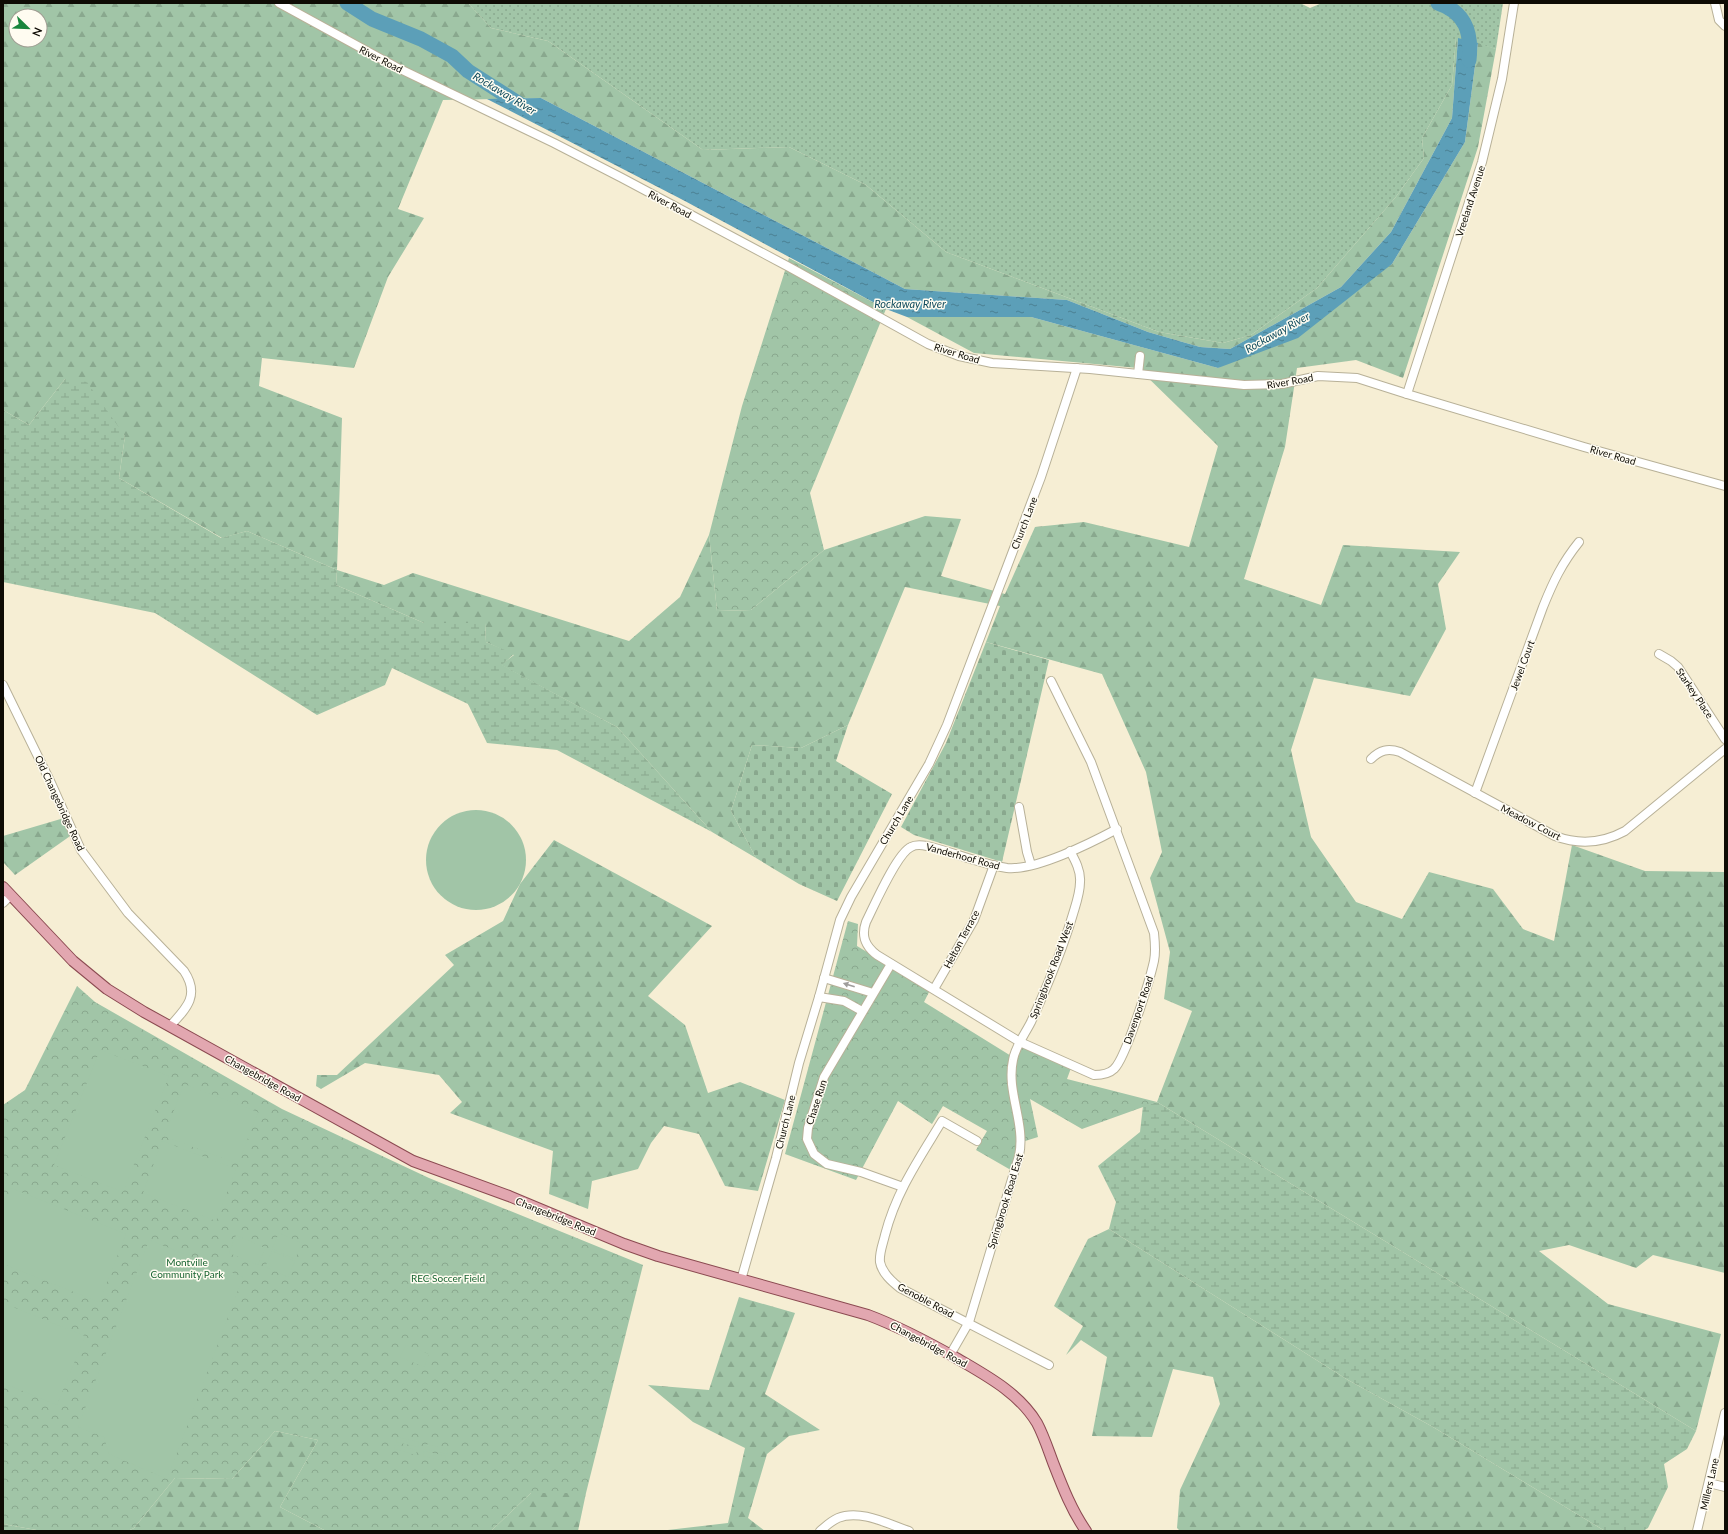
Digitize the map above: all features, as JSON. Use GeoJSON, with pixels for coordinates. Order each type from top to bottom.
{"type":"FeatureCollection","features":[{"type":"Feature","properties":{"kind":"main road","name":"Changebridge Road"},"geometry":{"type":"LineString","coordinates":[[3,887],[73,960],[107,989],[170,1026],[413,1161],[509,1196],[658,1256],[868,1315],[894,1325],[950,1355],[1006,1390],[1019,1400],[1030,1413],[1039,1428],[1061,1482],[1086,1531]]}},
{"type":"Feature","properties":{"kind":"street","name":"River Road"},"geometry":{"type":"LineString","coordinates":[[279,3],[396,67],[554,143],[622,178],[790,267],[928,344],[976,361],[1077,368],[1260,386],[1282,384],[1329,375],[1357,378],[1584,447],[1725,486]]}},
{"type":"Feature","properties":{"kind":"street","name":"Vreeland Avenue"},"geometry":{"type":"LineString","coordinates":[[1407,394],[1482,162],[1502,79],[1514,3]]}},
{"type":"Feature","properties":{"kind":"street"},"geometry":{"type":"LineString","coordinates":[[1715,3],[1719,20],[1725,26]]}},
{"type":"Feature","properties":{"kind":"street"},"geometry":{"type":"LineString","coordinates":[[1138,374],[1140,356]]}},
{"type":"Feature","properties":{"kind":"street","name":"Church Lane"},"geometry":{"type":"LineString","coordinates":[[742,1280],[776,1158],[799,1063],[840,920],[851,897],[929,764],[947,725],[1041,477],[1077,368]]}},
{"type":"Feature","properties":{"kind":"street","name":"Jewel Court"},"geometry":{"type":"LineString","coordinates":[[1475,793],[1555,577],[1565,560],[1579,542]]}},
{"type":"Feature","properties":{"kind":"street","name":"Starkey Place"},"geometry":{"type":"LineString","coordinates":[[1659,654],[1672,661],[1678,667],[1725,739]]}},
{"type":"Feature","properties":{"kind":"street","name":"Davenport Road"},"geometry":{"type":"LineString","coordinates":[[865,942],[871,950],[891,964],[1020,1042],[1094,1075],[1105,1074],[1115,1068],[1122,1056],[1146,991],[1154,961],[1155,944],[1150,921],[1092,762],[1051,681]]}},
{"type":"Feature","properties":{"kind":"street","name":"Old Changebridge Road"},"geometry":{"type":"LineString","coordinates":[[3,685],[51,783],[81,850],[128,913],[184,971],[191,981],[192,992],[188,1003],[170,1026]]}},
{"type":"Feature","properties":{"kind":"street","name":"Meadow Court"},"geometry":{"type":"LineString","coordinates":[[1371,759],[1376,754],[1385,750],[1393,750],[1560,838],[1582,842],[1599,841],[1610,838],[1625,830],[1725,749]]}},
{"type":"Feature","properties":{"kind":"street"},"geometry":{"type":"LineString","coordinates":[[1019,807],[1027,852],[1031,865]]}},
{"type":"Feature","properties":{"kind":"street","name":"Vanderhoof Road"},"geometry":{"type":"LineString","coordinates":[[865,942],[863,929],[866,922],[897,863],[910,847],[921,845],[927,846],[994,865],[1019,868],[1070,851],[1117,829]]}},
{"type":"Feature","properties":{"kind":"street","name":"Springbrook Road West"},"geometry":{"type":"LineString","coordinates":[[1020,1042],[1030,1023],[1062,946],[1076,903],[1080,876],[1075,860],[1070,851]]}},
{"type":"Feature","properties":{"kind":"street","name":"Helton Terrace"},"geometry":{"type":"LineString","coordinates":[[934,989],[974,920],[994,865]]}},
{"type":"Feature","properties":{"kind":"street"},"geometry":{"type":"LineString","coordinates":[[3,903],[11,895]]}},
{"type":"Feature","properties":{"kind":"street","name":"Chase Run"},"geometry":{"type":"LineString","coordinates":[[891,964],[824,1077],[808,1128],[808,1144],[818,1158],[827,1164],[861,1172],[903,1187]]}},
{"type":"Feature","properties":{"kind":"street"},"geometry":{"type":"LineString","coordinates":[[824,978],[873,993]]}},
{"type":"Feature","properties":{"kind":"street"},"geometry":{"type":"LineString","coordinates":[[819,997],[844,1001],[862,1011]]}},
{"type":"Feature","properties":{"kind":"street","name":"Springbrook Road East"},"geometry":{"type":"LineString","coordinates":[[950,1355],[968,1322],[1022,1145],[1021,1130],[1011,1071],[1013,1060],[1020,1042]]}},
{"type":"Feature","properties":{"kind":"street","name":"Genoble Road"},"geometry":{"type":"LineString","coordinates":[[977,1141],[942,1121],[903,1187],[891,1212],[881,1250],[880,1262],[884,1272],[891,1281],[900,1288],[1049,1364]]}},
{"type":"Feature","properties":{"kind":"street","name":"Millers Lane"},"geometry":{"type":"LineString","coordinates":[[1697,1531],[1725,1413]]}},
{"type":"Feature","properties":{"kind":"street"},"geometry":{"type":"LineString","coordinates":[[1709,1483],[1725,1487]]}},
{"type":"Feature","properties":{"kind":"street"},"geometry":{"type":"LineString","coordinates":[[820,1531],[838,1518],[854,1515],[864,1516],[909,1531]]}},
{"type":"Feature","properties":{"kind":"green space"},"geometry":{"type":"Polygon","coordinates":[[[3,3],[468,3],[491,28],[548,41],[703,150],[789,147],[866,185],[946,252],[1159,332],[1223,343],[1251,335],[1317,288],[1395,198],[1424,158],[1422,138],[1452,85],[1456,38],[1458,38],[1452,118],[1391,232],[1341,287],[1230,349],[1200,347],[1148,332],[1067,300],[905,289],[541,98],[443,100],[398,209],[424,218],[388,277],[354,368],[262,358],[259,386],[342,418],[337,570],[247,531],[222,538],[119,478],[125,436],[65,379],[29,425],[3,410],[3,3]]]}},
{"type":"Feature","properties":{"kind":"green space"},"geometry":{"type":"Polygon","coordinates":[[[468,3],[1300,3],[1310,8],[1322,3],[1503,3],[1496,49],[1456,38],[1452,85],[1422,138],[1424,158],[1395,198],[1317,288],[1251,335],[1223,343],[1159,332],[946,252],[866,185],[789,147],[703,150],[548,41],[491,28],[468,3]]]}},
{"type":"Feature","properties":{"kind":"green space"},"geometry":{"type":"Polygon","coordinates":[[[1478,43],[1496,49],[1478,147],[1403,378],[1356,360],[1297,368],[1285,447],[1244,579],[1321,605],[1343,545],[1460,552],[1438,584],[1446,629],[1410,696],[1314,678],[1291,750],[1311,837],[1356,902],[1402,919],[1429,872],[1493,889],[1523,929],[1554,941],[1572,845],[1645,871],[1725,872],[1725,1273],[1653,1255],[1636,1268],[1569,1245],[1539,1251],[1608,1304],[1721,1334],[1696,1431],[1157,1102],[1192,1011],[1164,999],[1170,952],[1150,878],[1162,852],[1146,772],[1102,674],[986,642],[1000,606],[905,587],[848,725],[801,748],[752,745],[731,811],[756,858],[712,832],[617,727],[501,665],[514,655],[486,642],[485,623],[424,623],[336,585],[337,570],[384,585],[413,573],[629,641],[680,597],[709,535],[717,611],[751,610],[824,550],[925,516],[961,519],[941,576],[1005,594],[1035,527],[1084,522],[1189,547],[1218,446],[1138,368],[974,353],[907,317],[1031,317],[1218,368],[1392,264],[1465,142],[1478,43]]]}},
{"type":"Feature","properties":{"kind":"green space"},"geometry":{"type":"Polygon","coordinates":[[[789,258],[886,309],[810,493],[824,550],[751,610],[717,611],[709,535],[742,406],[789,258]]]}},
{"type":"Feature","properties":{"kind":"green space"},"geometry":{"type":"Polygon","coordinates":[[[65,379],[87,382],[125,436],[119,478],[221,538],[247,531],[337,570],[336,585],[424,623],[485,623],[486,642],[514,654],[502,665],[617,727],[712,832],[557,750],[487,743],[468,704],[392,668],[385,685],[317,715],[155,613],[3,582],[3,410],[29,425],[65,379]]]}},
{"type":"Feature","properties":{"kind":"green space"},"geometry":{"type":"Polygon","coordinates":[[[986,642],[1049,660],[1002,862],[914,835],[901,827],[946,743],[986,642]]]}},
{"type":"Feature","properties":{"kind":"green space"},"geometry":{"type":"Polygon","coordinates":[[[848,725],[836,761],[892,794],[837,901],[799,884],[756,858],[731,811],[752,745],[801,748],[848,725]]]}},
{"type":"Feature","properties":{"kind":"green space"},"geometry":{"type":"Polygon","coordinates":[[[476,810],[486,811],[504,818],[518,832],[525,850],[525,870],[518,888],[504,902],[486,909],[476,910],[466,909],[448,902],[434,888],[427,870],[426,860],[427,850],[434,832],[448,818],[466,811],[476,810]]]}},
{"type":"Feature","properties":{"kind":"green space"},"geometry":{"type":"Polygon","coordinates":[[[64,818],[73,834],[15,875],[3,862],[3,836],[64,818]]]}},
{"type":"Feature","properties":{"kind":"green space"},"geometry":{"type":"Polygon","coordinates":[[[554,840],[712,926],[648,996],[685,1025],[708,1093],[740,1082],[785,1100],[758,1191],[725,1186],[699,1134],[664,1126],[651,1143],[638,1169],[592,1181],[588,1209],[549,1194],[553,1151],[450,1113],[462,1102],[439,1075],[365,1063],[321,1089],[316,1086],[317,1075],[337,1075],[454,965],[445,955],[503,921],[520,884],[554,840]]]}},
{"type":"Feature","properties":{"kind":"green space"},"geometry":{"type":"Polygon","coordinates":[[[848,921],[858,924],[857,946],[930,990],[924,1002],[1016,1059],[1024,1043],[1071,1068],[1067,1079],[1157,1102],[1082,1129],[1030,1099],[1038,1137],[1022,1142],[1016,1173],[976,1150],[987,1131],[943,1106],[932,1124],[898,1101],[856,1180],[785,1154],[848,921]]]}},
{"type":"Feature","properties":{"kind":"green space","name":"Montville Community Park"},"geometry":{"type":"Polygon","coordinates":[[[77,986],[95,1002],[282,1109],[429,1178],[643,1265],[586,1493],[531,1493],[492,1530],[488,1531],[326,1531],[280,1507],[318,1440],[275,1431],[232,1479],[175,1478],[134,1528],[128,1531],[42,1531],[3,1524],[3,1105],[25,1090],[77,986]]]}},
{"type":"Feature","properties":{"kind":"green space"},"geometry":{"type":"Polygon","coordinates":[[[100,1050],[169,1076],[123,1192],[54,1165],[100,1050]]]}},
{"type":"Feature","properties":{"kind":"green space"},"geometry":{"type":"Polygon","coordinates":[[[184,1084],[258,1112],[238,1164],[164,1136],[184,1084]]]}},
{"type":"Feature","properties":{"kind":"green space"},"geometry":{"type":"Polygon","coordinates":[[[1157,1102],[1696,1431],[1687,1449],[1664,1464],[1668,1487],[1648,1528],[1643,1531],[1605,1531],[1433,1427],[1348,1380],[1109,1229],[1116,1202],[1098,1166],[1140,1132],[1143,1106],[1157,1102]]]}},
{"type":"Feature","properties":{"kind":"green space"},"geometry":{"type":"Polygon","coordinates":[[[162,1141],[236,1169],[216,1221],[143,1193],[162,1141]]]}},
{"type":"Feature","properties":{"kind":"green space"},"geometry":{"type":"Polygon","coordinates":[[[11,1188],[126,1234],[99,1302],[3,1264],[3,1209],[11,1188]]]}},
{"type":"Feature","properties":{"kind":"green space"},"geometry":{"type":"Polygon","coordinates":[[[1109,1229],[1348,1380],[1433,1427],[1605,1531],[1180,1531],[1177,1528],[1180,1490],[1220,1404],[1213,1377],[1173,1369],[1152,1437],[1092,1436],[1107,1357],[1081,1340],[1066,1355],[1083,1326],[1054,1306],[1088,1239],[1109,1229]]]}},
{"type":"Feature","properties":{"kind":"green space"},"geometry":{"type":"Polygon","coordinates":[[[279,1233],[302,1243],[295,1259],[272,1249],[279,1233]]]}},
{"type":"Feature","properties":{"kind":"green space"},"geometry":{"type":"Polygon","coordinates":[[[236,1235],[265,1248],[258,1265],[229,1253],[236,1235]]]}},
{"type":"Feature","properties":{"kind":"green space"},"geometry":{"type":"Polygon","coordinates":[[[149,1240],[243,1277],[167,1479],[109,1454],[104,1437],[78,1427],[149,1240]]]}},
{"type":"Feature","properties":{"kind":"green space"},"geometry":{"type":"Polygon","coordinates":[[[272,1251],[295,1261],[288,1277],[265,1267],[272,1251]]]}},
{"type":"Feature","properties":{"kind":"green space"},"geometry":{"type":"Polygon","coordinates":[[[739,1297],[795,1313],[765,1394],[820,1430],[789,1436],[767,1454],[748,1518],[765,1531],[659,1531],[728,1523],[745,1448],[693,1422],[648,1385],[709,1390],[739,1297]]]}},
{"type":"Feature","properties":{"kind":"green space"},"geometry":{"type":"Polygon","coordinates":[[[3,1303],[85,1336],[57,1405],[3,1383],[3,1303]]]}},
{"type":"Feature","properties":{"kind":"green space"},"geometry":{"type":"Polygon","coordinates":[[[406,1345],[429,1354],[424,1367],[400,1357],[406,1345]]]}},
{"type":"Feature","properties":{"kind":"green space"},"geometry":{"type":"Polygon","coordinates":[[[275,1431],[318,1440],[280,1507],[326,1531],[128,1531],[134,1528],[175,1478],[232,1479],[275,1431]]]}},
{"type":"Feature","properties":{"kind":"green space"},"geometry":{"type":"Polygon","coordinates":[[[397,1437],[419,1442],[418,1447],[396,1442],[397,1437]]]}},
{"type":"Feature","properties":{"kind":"green space"},"geometry":{"type":"Polygon","coordinates":[[[426,1444],[448,1449],[447,1454],[425,1449],[426,1444]]]}},
{"type":"Feature","properties":{"kind":"green space"},"geometry":{"type":"Polygon","coordinates":[[[395,1445],[417,1450],[416,1455],[394,1449],[395,1445]]]}},
{"type":"Feature","properties":{"kind":"green space"},"geometry":{"type":"Polygon","coordinates":[[[424,1451],[446,1456],[445,1461],[423,1456],[424,1451]]]}},
{"type":"Feature","properties":{"kind":"green space"},"geometry":{"type":"Polygon","coordinates":[[[531,1493],[586,1493],[578,1531],[488,1531],[492,1530],[531,1493]]]}},
{"type":"Feature","properties":{"kind":"green space"},"geometry":{"type":"Polygon","coordinates":[[[3,1524],[42,1531],[3,1531],[3,1524]]]}},
{"type":"Feature","properties":{"kind":"water","name":"Rockaway River"},"geometry":{"type":"Polygon","coordinates":[[[1458,38],[1478,43],[1465,142],[1392,264],[1298,338],[1218,368],[1031,317],[907,317],[886,309],[683,200],[487,99],[541,98],[905,289],[1067,300],[1148,332],[1200,347],[1230,349],[1341,287],[1391,232],[1452,118],[1458,38]]]}},
{"type":"Feature","properties":{"kind":"waterway","name":"Rockaway River"},"geometry":{"type":"LineString","coordinates":[[347,3],[372,19],[421,39],[452,56],[468,71],[529,110]]}},
{"type":"Feature","properties":{"kind":"waterway","name":"Rockaway River"},"geometry":{"type":"LineString","coordinates":[[1438,3],[1455,12],[1465,25],[1468,32],[1470,50],[1469,60]]}},
{"type":"Feature","properties":{"kind":"park label","name":"REC Soccer Field"},"geometry":{"type":"Point","coordinates":[448,1278]}}]}
